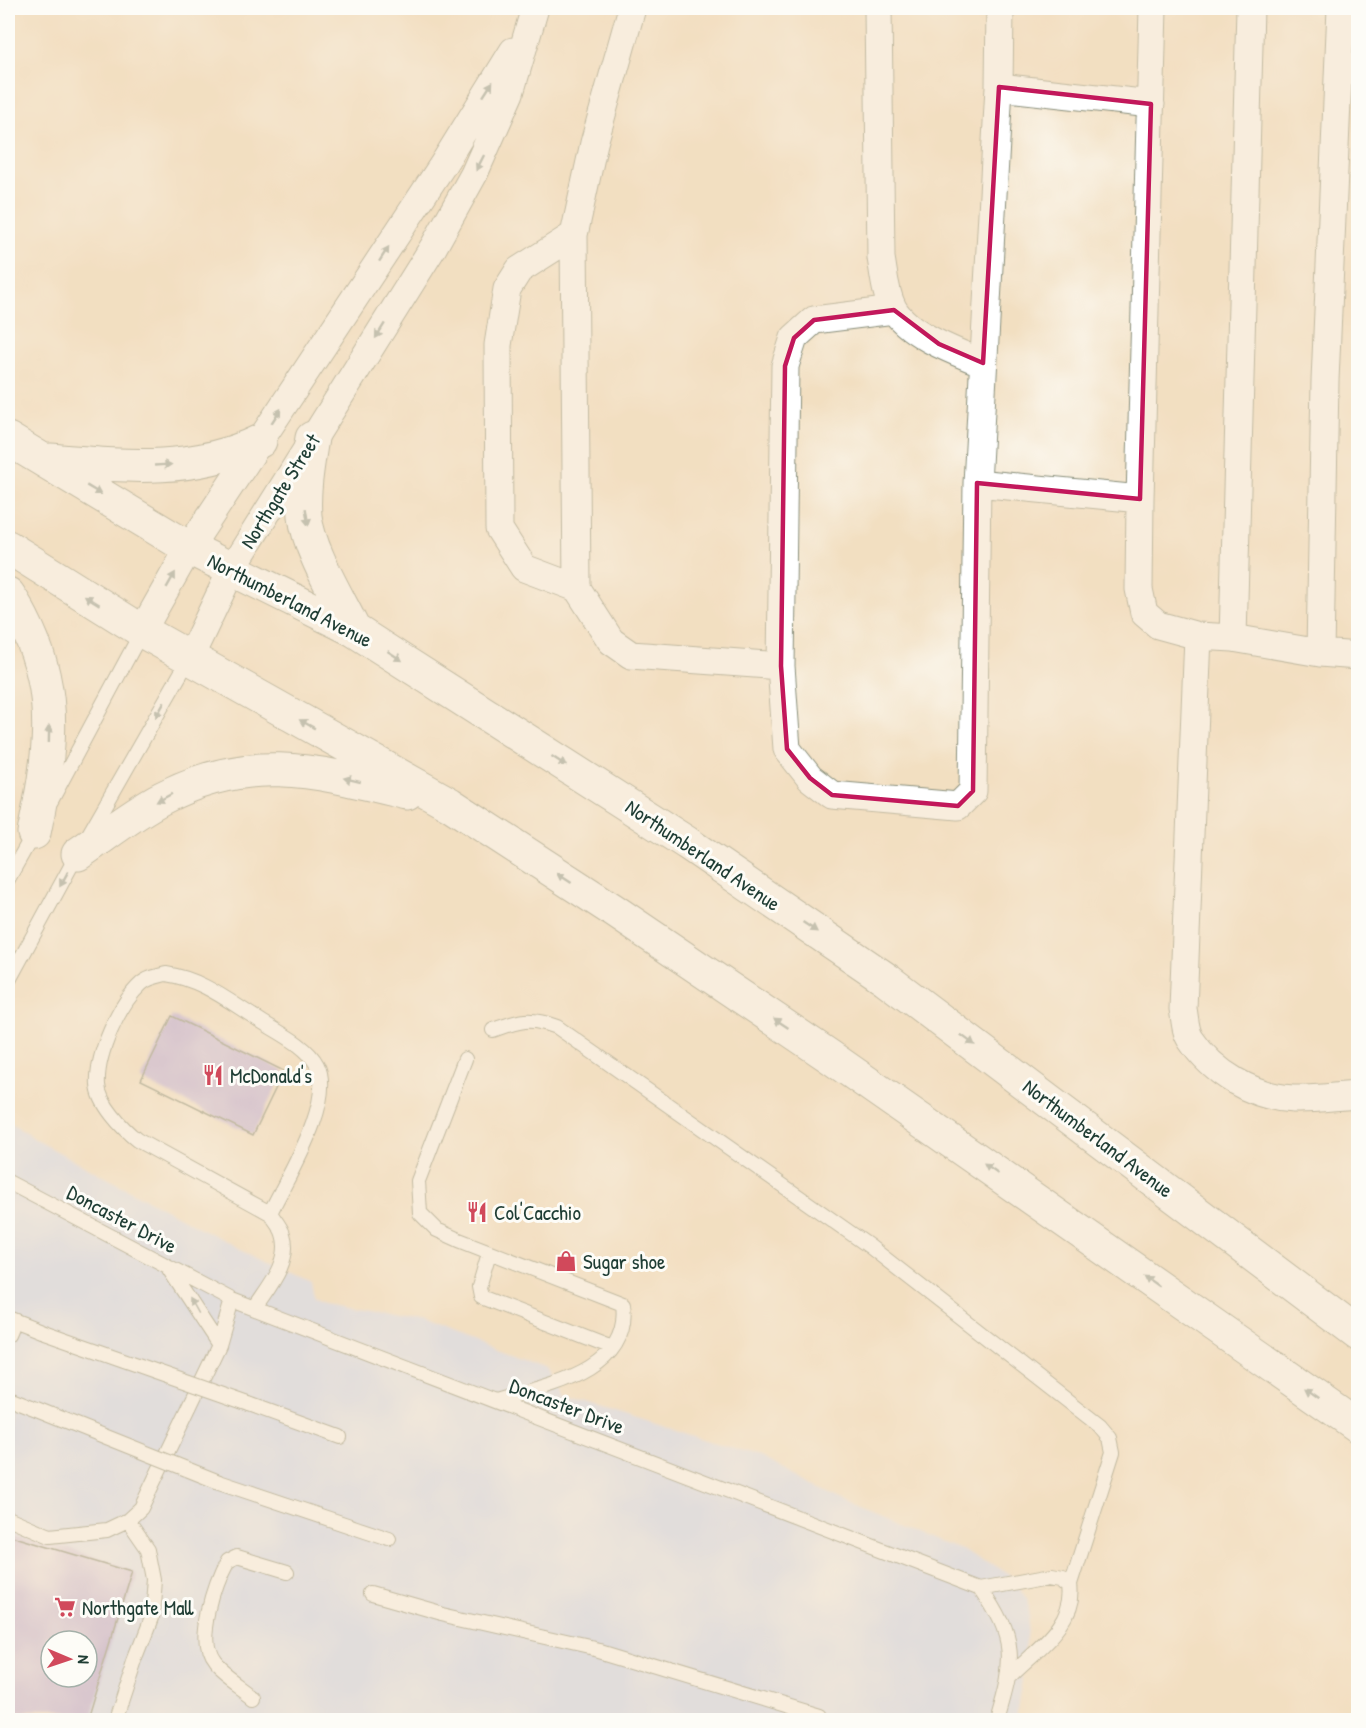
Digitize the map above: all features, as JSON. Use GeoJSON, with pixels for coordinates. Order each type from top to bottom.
{"type":"FeatureCollection","features":[{"type":"Feature","properties":{"kind":"main road"},"geometry":{"type":"LineString","coordinates":[[312,438],[304,486],[305,518],[312,540],[354,630]]}},
{"type":"Feature","properties":{"kind":"main road","name":"Northumberland Avenue"},"geometry":{"type":"LineString","coordinates":[[8,439],[189,548],[354,630],[687,843],[886,979],[1359,1334]]}},
{"type":"Feature","properties":{"kind":"main road"},"geometry":{"type":"LineString","coordinates":[[42,460],[134,467],[177,464],[216,458],[260,441]]}},
{"type":"Feature","properties":{"kind":"main road"},"geometry":{"type":"LineString","coordinates":[[8,547],[189,659],[450,804],[613,909],[829,1056],[1359,1426]]}},
{"type":"Feature","properties":{"kind":"main road"},"geometry":{"type":"LineString","coordinates":[[8,594],[16,604],[40,657],[50,700],[48,763],[34,833]]}},
{"type":"Feature","properties":{"kind":"main road"},"geometry":{"type":"LineString","coordinates":[[78,854],[162,798],[214,775],[265,768],[328,773],[450,804]]}},
{"type":"Feature","properties":{"kind":"street"},"geometry":{"type":"LineString","coordinates":[[632,8],[594,143],[574,235],[577,588],[611,641],[631,655],[781,666]]}},
{"type":"Feature","properties":{"kind":"street"},"geometry":{"type":"LineString","coordinates":[[878,8],[882,258],[888,296],[894,310],[939,344],[983,363]]}},
{"type":"Feature","properties":{"kind":"street"},"geometry":{"type":"LineString","coordinates":[[894,310],[813,320],[794,338],[785,366],[781,666],[788,749],[810,778],[832,795],[958,806],[973,791],[977,483],[999,87],[1000,8]]}},
{"type":"Feature","properties":{"kind":"street"},"geometry":{"type":"LineString","coordinates":[[1153,8],[1140,499],[1139,589],[1144,613],[1158,625],[1198,636],[1233,638],[1320,653],[1359,656]]}},
{"type":"Feature","properties":{"kind":"street"},"geometry":{"type":"LineString","coordinates":[[1233,638],[1250,8]]}},
{"type":"Feature","properties":{"kind":"street"},"geometry":{"type":"LineString","coordinates":[[1320,653],[1325,381],[1348,126],[1341,8]]}},
{"type":"Feature","properties":{"kind":"street","name":"Northgate Street"},"geometry":{"type":"LineString","coordinates":[[189,659],[232,570],[312,438],[434,246],[474,174],[510,93],[531,18]]}},
{"type":"Feature","properties":{"kind":"street","name":"Northgate Street"},"geometry":{"type":"LineString","coordinates":[[142,631],[189,548],[442,166],[531,18]]}},
{"type":"Feature","properties":{"kind":"street"},"geometry":{"type":"LineString","coordinates":[[999,87],[1151,104]]}},
{"type":"Feature","properties":{"kind":"street"},"geometry":{"type":"LineString","coordinates":[[574,235],[519,270],[507,289],[498,345],[499,529],[524,568],[577,588]]}},
{"type":"Feature","properties":{"kind":"street"},"geometry":{"type":"LineString","coordinates":[[977,483],[1140,499]]}},
{"type":"Feature","properties":{"kind":"street"},"geometry":{"type":"LineString","coordinates":[[1198,636],[1183,1009],[1189,1038],[1209,1061],[1238,1084],[1267,1096],[1294,1099],[1359,1095]]}},
{"type":"Feature","properties":{"kind":"lane","name":"Northgate Street"},"geometry":{"type":"LineString","coordinates":[[8,879],[142,631]]}},
{"type":"Feature","properties":{"kind":"lane","name":"Northgate Street"},"geometry":{"type":"LineString","coordinates":[[8,982],[189,659]]}},
{"type":"Feature","properties":{"kind":"lane"},"geometry":{"type":"LineString","coordinates":[[255,1308],[278,1274],[285,1254],[283,1233],[270,1213],[137,1140],[124,1130],[109,1111],[98,1086],[109,1034],[121,1011],[141,983],[166,974],[199,982],[302,1047],[317,1064],[322,1082],[314,1121],[270,1213]]}},
{"type":"Feature","properties":{"kind":"lane"},"geometry":{"type":"LineString","coordinates":[[493,1030],[517,1020],[536,1019],[557,1027],[869,1246],[1100,1426],[1110,1438],[1113,1452],[1071,1584],[1070,1607],[1063,1624],[1011,1675]]}},
{"type":"Feature","properties":{"kind":"lane"},"geometry":{"type":"LineString","coordinates":[[465,1059],[418,1181],[420,1213],[437,1230],[489,1253],[624,1304],[626,1320],[612,1348],[594,1368],[575,1378],[495,1401]]}},
{"type":"Feature","properties":{"kind":"lane","name":"Doncaster Drive"},"geometry":{"type":"LineString","coordinates":[[8,1174],[13,1184],[232,1299],[981,1588]]}},
{"type":"Feature","properties":{"kind":"lane"},"geometry":{"type":"LineString","coordinates":[[489,1253],[479,1287],[481,1297],[612,1348]]}},
{"type":"Feature","properties":{"kind":"lane"},"geometry":{"type":"LineString","coordinates":[[168,1267],[219,1345]]}},
{"type":"Feature","properties":{"kind":"lane"},"geometry":{"type":"LineString","coordinates":[[8,1518],[50,1536],[107,1530],[128,1520],[141,1508],[219,1345],[232,1299]]}},
{"type":"Feature","properties":{"kind":"lane"},"geometry":{"type":"LineString","coordinates":[[8,1335],[11,1320],[340,1437]]}},
{"type":"Feature","properties":{"kind":"lane"},"geometry":{"type":"LineString","coordinates":[[8,1398],[219,1482],[389,1539]]}},
{"type":"Feature","properties":{"kind":"lane"},"geometry":{"type":"LineString","coordinates":[[116,1720],[135,1659],[152,1618],[154,1580],[148,1549],[128,1520]]}},
{"type":"Feature","properties":{"kind":"lane"},"geometry":{"type":"LineString","coordinates":[[253,1697],[212,1664],[205,1647],[205,1632],[213,1596],[227,1562],[237,1557],[287,1572]]}},
{"type":"Feature","properties":{"kind":"lane"},"geometry":{"type":"LineString","coordinates":[[997,1720],[1011,1675],[1009,1643],[1000,1615],[981,1588],[1052,1575],[1063,1577],[1071,1584]]}},
{"type":"Feature","properties":{"kind":"lane"},"geometry":{"type":"LineString","coordinates":[[373,1594],[443,1614],[598,1649],[819,1716]]}},
{"type":"Feature","properties":{"kind":"highlighted area"},"geometry":{"type":"Polygon","coordinates":[[[999,87],[1151,104],[1140,499],[977,483],[973,791],[958,806],[832,795],[810,778],[787,749],[781,666],[785,366],[794,338],[814,320],[894,310],[939,344],[983,363],[999,87]]]}},
{"type":"Feature","properties":{"kind":"shaded area","name":"Northgate Mall"},"geometry":{"type":"Polygon","coordinates":[[[8,1122],[36,1140],[232,1245],[311,1282],[314,1298],[323,1303],[419,1321],[547,1369],[565,1395],[762,1458],[844,1500],[961,1549],[1010,1582],[1022,1599],[1028,1616],[1033,1663],[1023,1720],[8,1720],[8,1122]]]}},
{"type":"Feature","properties":{"kind":"building","name":"McDonald's"},"geometry":{"type":"Polygon","coordinates":[[[172,1016],[284,1071],[253,1135],[141,1080],[172,1016]]]}},
{"type":"Feature","properties":{"kind":"building","name":"Northgate Mall"},"geometry":{"type":"Polygon","coordinates":[[[8,1535],[132,1572],[99,1681],[99,1629],[39,1629],[39,1689],[96,1689],[87,1720],[8,1720],[8,1535]]]}},
{"type":"Feature","properties":{"kind":"place","name":"McDonald's"},"geometry":{"type":"Point","coordinates":[213,1075]}},
{"type":"Feature","properties":{"kind":"place","name":"Col'Cacchio"},"geometry":{"type":"Point","coordinates":[477,1212]}},
{"type":"Feature","properties":{"kind":"place","name":"Sugar shoe"},"geometry":{"type":"Point","coordinates":[566,1261]}},
{"type":"Feature","properties":{"kind":"place","name":"Northgate Mall"},"geometry":{"type":"Point","coordinates":[65,1607]}}]}
